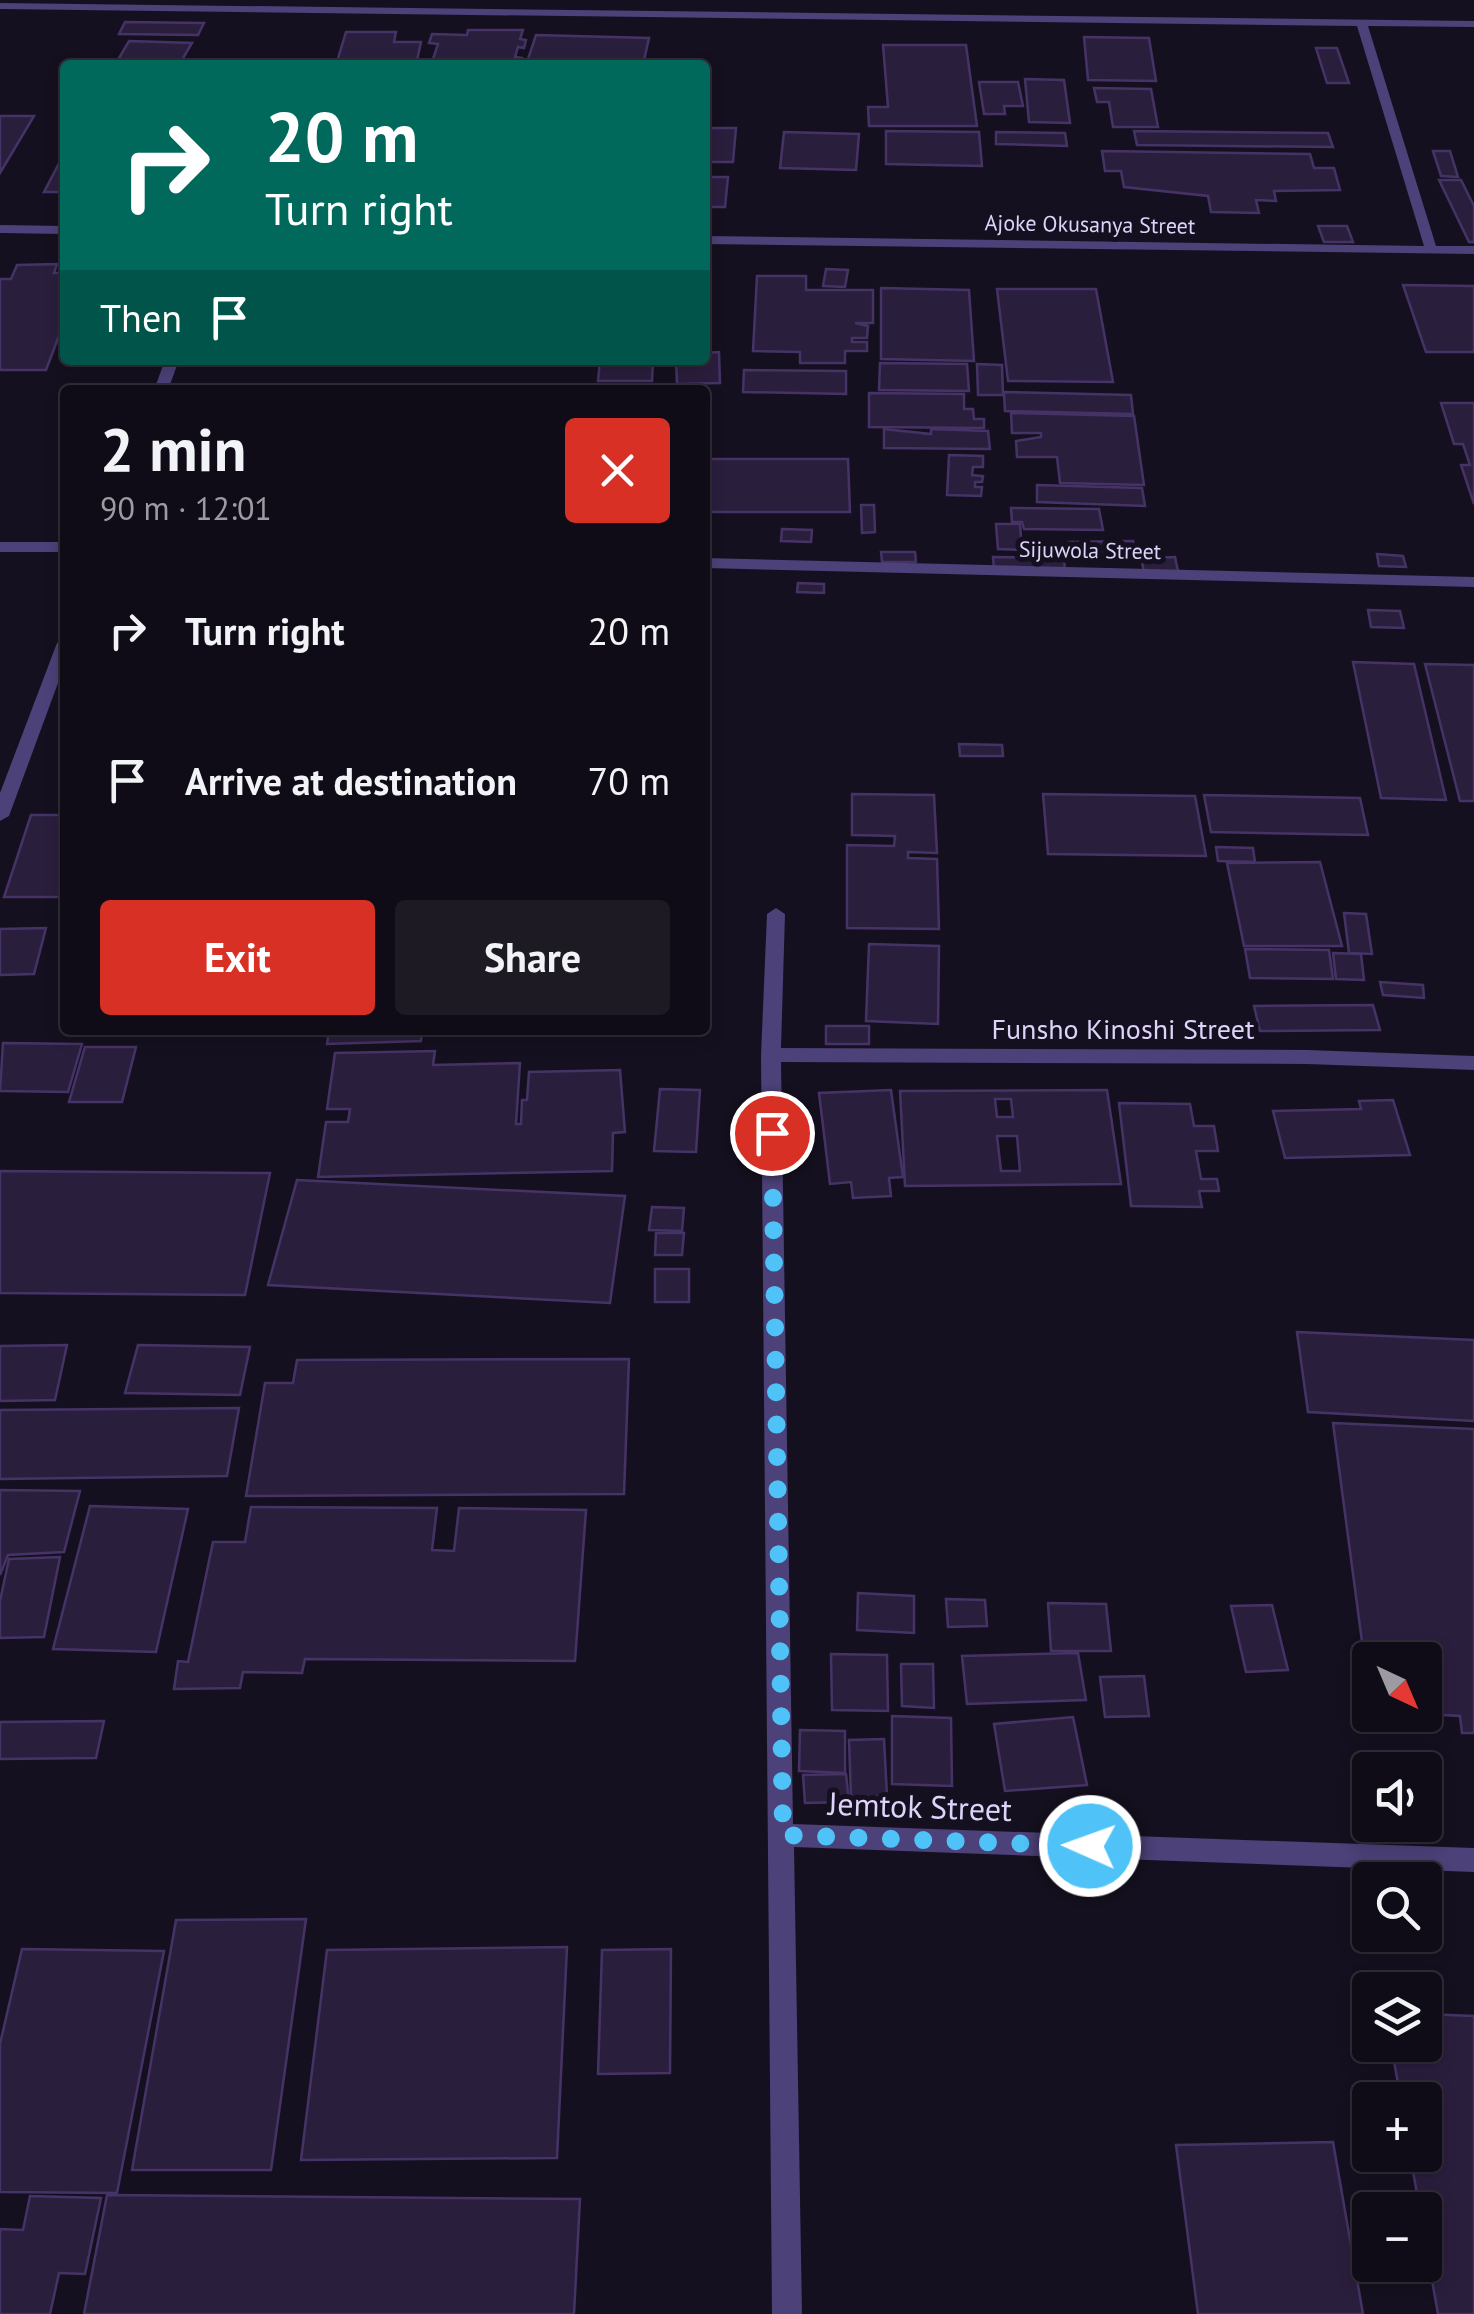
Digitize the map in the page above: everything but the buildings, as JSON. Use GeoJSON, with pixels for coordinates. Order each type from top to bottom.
{"type":"FeatureCollection","features":[{"type":"Feature","properties":{"kind":"street"},"geometry":{"type":"LineString","coordinates":[[0,6],[1474,24]]}},
{"type":"Feature","properties":{"kind":"street"},"geometry":{"type":"LineString","coordinates":[[1360,22],[1431,248]]}},
{"type":"Feature","properties":{"kind":"street"},"geometry":{"type":"LineString","coordinates":[[0,229],[60,230]]}},
{"type":"Feature","properties":{"kind":"street","name":"Ajoke Okusanya Street"},"geometry":{"type":"LineString","coordinates":[[710,240],[1474,250]]}},
{"type":"Feature","properties":{"kind":"street"},"geometry":{"type":"LineString","coordinates":[[0,547],[60,547]]}},
{"type":"Feature","properties":{"kind":"street","name":"Sijuwola Street"},"geometry":{"type":"LineString","coordinates":[[710,563],[1474,582]]}},
{"type":"Feature","properties":{"kind":"street"},"geometry":{"type":"LineString","coordinates":[[0,816],[60,656]]}},
{"type":"Feature","properties":{"kind":"street"},"geometry":{"type":"LineString","coordinates":[[776,914],[771,1055],[787,2314]]}},
{"type":"Feature","properties":{"kind":"street","name":"Funsho Kinoshi Street"},"geometry":{"type":"LineString","coordinates":[[771,1055],[1288,1057],[1474,1064]]}},
{"type":"Feature","properties":{"kind":"street","name":"Jemtok Street"},"geometry":{"type":"LineString","coordinates":[[783,1835],[1474,1860]]}},
{"type":"Feature","properties":{"kind":"route"},"geometry":{"type":"LineString","coordinates":[[772,1133],[783,1835],[1090,1846]]}}]}
